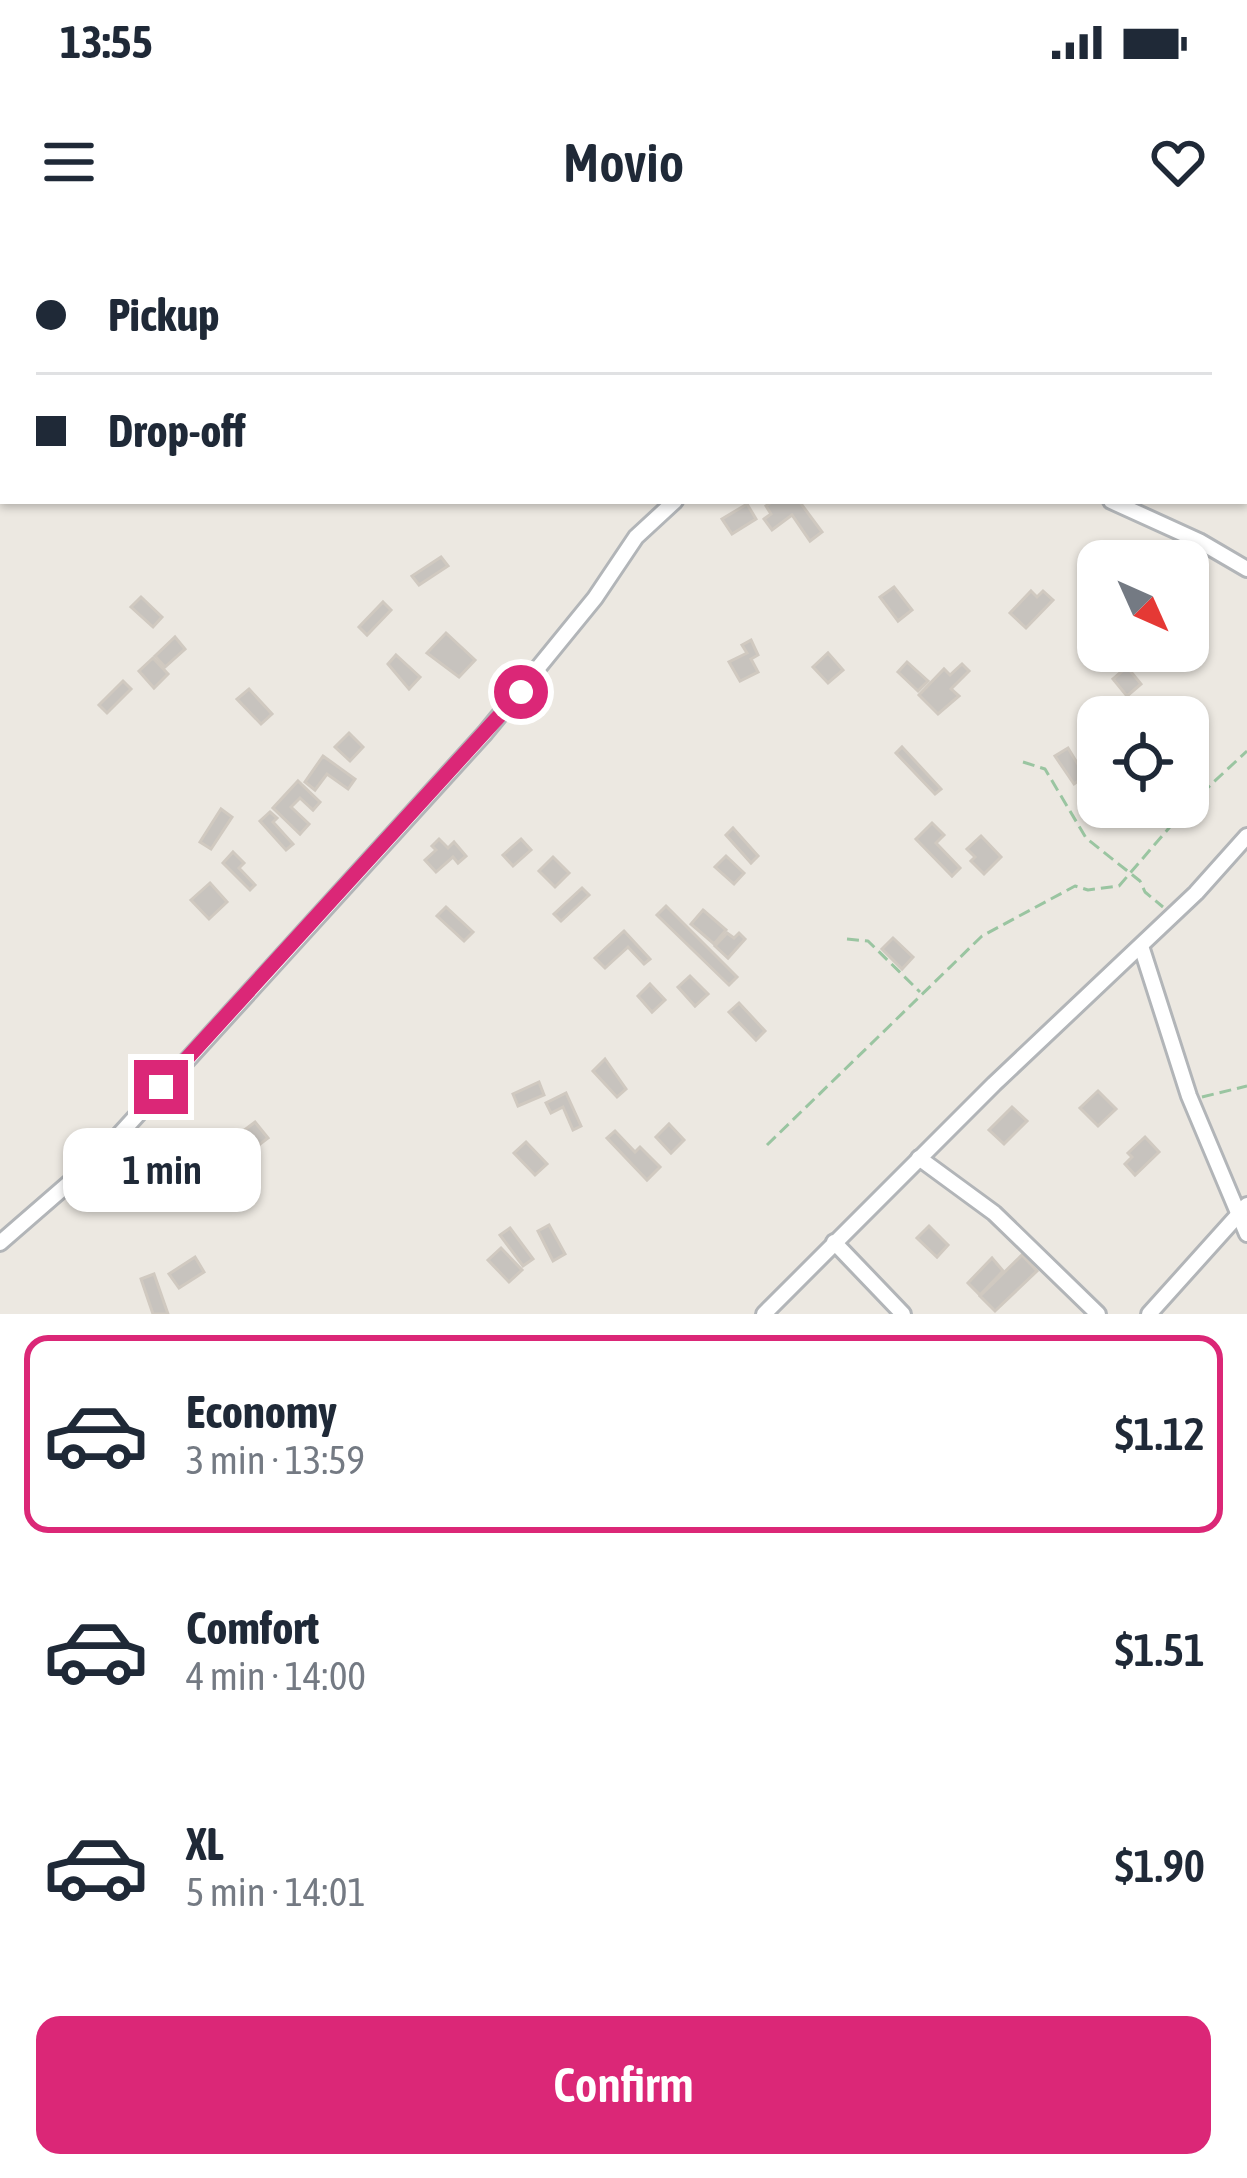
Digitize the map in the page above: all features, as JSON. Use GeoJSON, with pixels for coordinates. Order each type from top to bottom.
{"type":"FeatureCollection","features":[{"type":"Feature","properties":{"kind":"street"},"geometry":{"type":"LineString","coordinates":[[0,1244],[98,1156],[485,733],[595,598],[636,537],[672,504]]}},
{"type":"Feature","properties":{"kind":"street"},"geometry":{"type":"LineString","coordinates":[[1118,504],[1247,569]]}},
{"type":"Feature","properties":{"kind":"street"},"geometry":{"type":"LineString","coordinates":[[764,1314],[1141,946],[1247,836]]}},
{"type":"Feature","properties":{"kind":"street"},"geometry":{"type":"LineString","coordinates":[[1141,946],[1189,1096],[1243,1209],[1247,1234]]}},
{"type":"Feature","properties":{"kind":"street"},"geometry":{"type":"LineString","coordinates":[[919,1158],[994,1213],[1099,1314]]}},
{"type":"Feature","properties":{"kind":"street"},"geometry":{"type":"LineString","coordinates":[[1150,1314],[1243,1209]]}},
{"type":"Feature","properties":{"kind":"street"},"geometry":{"type":"LineString","coordinates":[[833,1242],[903,1314]]}},
{"type":"Feature","properties":{"kind":"path"},"geometry":{"type":"LineString","coordinates":[[1209,787],[1247,751]]}},
{"type":"Feature","properties":{"kind":"path"},"geometry":{"type":"LineString","coordinates":[[1023,762],[1045,769],[1086,838],[1172,915]]}},
{"type":"Feature","properties":{"kind":"path"},"geometry":{"type":"LineString","coordinates":[[767,1145],[982,937],[1075,886],[1088,890],[1119,886],[1170,828]]}},
{"type":"Feature","properties":{"kind":"path"},"geometry":{"type":"LineString","coordinates":[[848,939],[868,941],[921,993]]}},
{"type":"Feature","properties":{"kind":"path"},"geometry":{"type":"LineString","coordinates":[[1189,1096],[1247,1086]]}},
{"type":"Feature","properties":{"kind":"building"},"geometry":{"type":"Polygon","coordinates":[[[747,504],[756,519],[732,534],[722,519],[747,504]]]}},
{"type":"Feature","properties":{"kind":"building"},"geometry":{"type":"Polygon","coordinates":[[[801,504],[822,532],[810,541],[792,515],[772,530],[764,519],[771,514],[766,506],[801,504]]]}},
{"type":"Feature","properties":{"kind":"building"},"geometry":{"type":"Polygon","coordinates":[[[441,557],[448,566],[419,585],[412,576],[441,557]]]}},
{"type":"Feature","properties":{"kind":"building"},"geometry":{"type":"Polygon","coordinates":[[[894,587],[912,610],[898,621],[880,597],[894,587]]]}},
{"type":"Feature","properties":{"kind":"building"},"geometry":{"type":"Polygon","coordinates":[[[1031,591],[1037,597],[1043,591],[1053,600],[1026,628],[1010,613],[1031,591]]]}},
{"type":"Feature","properties":{"kind":"building"},"geometry":{"type":"Polygon","coordinates":[[[141,597],[162,617],[153,627],[131,607],[141,597]]]}},
{"type":"Feature","properties":{"kind":"building"},"geometry":{"type":"Polygon","coordinates":[[[383,602],[391,610],[367,635],[359,627],[383,602]]]}},
{"type":"Feature","properties":{"kind":"building"},"geometry":{"type":"Polygon","coordinates":[[[446,633],[475,660],[459,677],[427,653],[446,633]]]}},
{"type":"Feature","properties":{"kind":"building"},"geometry":{"type":"Polygon","coordinates":[[[175,637],[185,649],[165,667],[155,656],[175,637]]]}},
{"type":"Feature","properties":{"kind":"building"},"geometry":{"type":"Polygon","coordinates":[[[751,640],[758,655],[751,659],[758,672],[740,681],[729,662],[747,653],[742,645],[751,640]]]}},
{"type":"Feature","properties":{"kind":"building"},"geometry":{"type":"Polygon","coordinates":[[[828,653],[843,670],[828,683],[813,667],[828,653]]]}},
{"type":"Feature","properties":{"kind":"building"},"geometry":{"type":"Polygon","coordinates":[[[396,655],[420,677],[409,689],[388,664],[396,655]]]}},
{"type":"Feature","properties":{"kind":"building"},"geometry":{"type":"Polygon","coordinates":[[[153,658],[168,674],[154,688],[139,671],[153,658]]]}},
{"type":"Feature","properties":{"kind":"building"},"geometry":{"type":"Polygon","coordinates":[[[907,662],[928,681],[918,691],[898,672],[907,662]]]}},
{"type":"Feature","properties":{"kind":"building"},"geometry":{"type":"Polygon","coordinates":[[[962,664],[969,671],[951,689],[959,696],[938,714],[919,695],[944,669],[950,675],[962,664]]]}},
{"type":"Feature","properties":{"kind":"building"},"geometry":{"type":"Polygon","coordinates":[[[1131,672],[1141,684],[1127,696],[1113,679],[1131,672]]]}},
{"type":"Feature","properties":{"kind":"building"},"geometry":{"type":"Polygon","coordinates":[[[123,681],[131,689],[107,713],[99,705],[123,681]]]}},
{"type":"Feature","properties":{"kind":"building"},"geometry":{"type":"Polygon","coordinates":[[[249,689],[272,714],[261,724],[237,699],[249,689]]]}},
{"type":"Feature","properties":{"kind":"building"},"geometry":{"type":"Polygon","coordinates":[[[349,733],[363,747],[350,761],[335,747],[349,733]]]}},
{"type":"Feature","properties":{"kind":"building"},"geometry":{"type":"Polygon","coordinates":[[[902,747],[941,789],[935,794],[896,753],[902,747]]]}},
{"type":"Feature","properties":{"kind":"building"},"geometry":{"type":"Polygon","coordinates":[[[1068,748],[1077,763],[1077,782],[1074,784],[1055,756],[1068,748]]]}},
{"type":"Feature","properties":{"kind":"building"},"geometry":{"type":"Polygon","coordinates":[[[323,756],[355,779],[348,789],[327,774],[315,790],[305,782],[323,756]]]}},
{"type":"Feature","properties":{"kind":"building"},"geometry":{"type":"Polygon","coordinates":[[[298,781],[320,802],[313,810],[300,798],[291,807],[309,824],[300,834],[273,808],[298,781]]]}},
{"type":"Feature","properties":{"kind":"building"},"geometry":{"type":"Polygon","coordinates":[[[221,809],[232,817],[211,849],[200,842],[221,809]]]}},
{"type":"Feature","properties":{"kind":"building"},"geometry":{"type":"Polygon","coordinates":[[[270,812],[293,844],[286,850],[260,821],[270,812]]]}},
{"type":"Feature","properties":{"kind":"building"},"geometry":{"type":"Polygon","coordinates":[[[932,823],[944,835],[936,843],[960,868],[952,876],[916,839],[932,823]]]}},
{"type":"Feature","properties":{"kind":"building"},"geometry":{"type":"Polygon","coordinates":[[[733,828],[758,856],[751,863],[726,835],[733,828]]]}},
{"type":"Feature","properties":{"kind":"building"},"geometry":{"type":"Polygon","coordinates":[[[981,836],[1001,857],[984,874],[967,849],[981,836]]]}},
{"type":"Feature","properties":{"kind":"building"},"geometry":{"type":"Polygon","coordinates":[[[439,839],[448,848],[454,842],[466,856],[458,863],[453,857],[436,872],[425,860],[436,850],[432,846],[439,839]]]}},
{"type":"Feature","properties":{"kind":"building"},"geometry":{"type":"Polygon","coordinates":[[[521,839],[531,850],[513,866],[503,855],[521,839]]]}},
{"type":"Feature","properties":{"kind":"building"},"geometry":{"type":"Polygon","coordinates":[[[233,852],[244,863],[239,868],[255,885],[250,890],[223,863],[233,852]]]}},
{"type":"Feature","properties":{"kind":"building"},"geometry":{"type":"Polygon","coordinates":[[[726,856],[744,873],[734,884],[715,867],[726,856]]]}},
{"type":"Feature","properties":{"kind":"building"},"geometry":{"type":"Polygon","coordinates":[[[553,857],[569,873],[555,887],[539,871],[553,857]]]}},
{"type":"Feature","properties":{"kind":"building"},"geometry":{"type":"Polygon","coordinates":[[[210,883],[227,902],[209,919],[191,900],[210,883]]]}},
{"type":"Feature","properties":{"kind":"building"},"geometry":{"type":"Polygon","coordinates":[[[582,888],[589,895],[561,921],[554,914],[582,888]]]}},
{"type":"Feature","properties":{"kind":"building"},"geometry":{"type":"Polygon","coordinates":[[[666,906],[737,977],[729,985],[657,915],[666,906]]]}},
{"type":"Feature","properties":{"kind":"building"},"geometry":{"type":"Polygon","coordinates":[[[446,907],[473,932],[464,941],[437,916],[446,907]]]}},
{"type":"Feature","properties":{"kind":"building"},"geometry":{"type":"Polygon","coordinates":[[[703,910],[726,930],[714,944],[691,924],[703,910]]]}},
{"type":"Feature","properties":{"kind":"building"},"geometry":{"type":"Polygon","coordinates":[[[624,931],[650,959],[644,964],[628,947],[605,968],[595,958],[624,931]]]}},
{"type":"Feature","properties":{"kind":"building"},"geometry":{"type":"Polygon","coordinates":[[[727,933],[734,938],[739,933],[745,939],[728,958],[715,946],[727,933]]]}},
{"type":"Feature","properties":{"kind":"building"},"geometry":{"type":"Polygon","coordinates":[[[893,938],[913,957],[902,969],[882,949],[893,938]]]}},
{"type":"Feature","properties":{"kind":"building"},"geometry":{"type":"Polygon","coordinates":[[[690,976],[708,994],[695,1006],[678,987],[690,976]]]}},
{"type":"Feature","properties":{"kind":"building"},"geometry":{"type":"Polygon","coordinates":[[[650,984],[665,1000],[652,1012],[638,996],[650,984]]]}},
{"type":"Feature","properties":{"kind":"building"},"geometry":{"type":"Polygon","coordinates":[[[739,1003],[765,1031],[756,1040],[729,1012],[739,1003]]]}},
{"type":"Feature","properties":{"kind":"building"},"geometry":{"type":"Polygon","coordinates":[[[605,1059],[626,1089],[617,1097],[593,1071],[605,1059]]]}},
{"type":"Feature","properties":{"kind":"building"},"geometry":{"type":"Polygon","coordinates":[[[539,1082],[544,1095],[518,1106],[513,1094],[539,1082]]]}},
{"type":"Feature","properties":{"kind":"building"},"geometry":{"type":"Polygon","coordinates":[[[1098,1091],[1116,1109],[1098,1126],[1080,1108],[1098,1091]]]}},
{"type":"Feature","properties":{"kind":"building"},"geometry":{"type":"Polygon","coordinates":[[[566,1093],[581,1126],[573,1130],[563,1107],[551,1113],[546,1103],[566,1093]]]}},
{"type":"Feature","properties":{"kind":"building"},"geometry":{"type":"Polygon","coordinates":[[[1012,1107],[1027,1121],[1004,1144],[989,1130],[1012,1107]]]}},
{"type":"Feature","properties":{"kind":"building"},"geometry":{"type":"Polygon","coordinates":[[[255,1122],[268,1138],[243,1157],[231,1140],[255,1122]]]}},
{"type":"Feature","properties":{"kind":"building"},"geometry":{"type":"Polygon","coordinates":[[[669,1124],[684,1140],[671,1153],[656,1137],[669,1124]]]}},
{"type":"Feature","properties":{"kind":"building"},"geometry":{"type":"Polygon","coordinates":[[[615,1131],[635,1152],[640,1147],[660,1167],[647,1180],[607,1138],[615,1131]]]}},
{"type":"Feature","properties":{"kind":"building"},"geometry":{"type":"Polygon","coordinates":[[[1145,1137],[1159,1152],[1135,1175],[1125,1164],[1132,1157],[1128,1153],[1145,1137]]]}},
{"type":"Feature","properties":{"kind":"building"},"geometry":{"type":"Polygon","coordinates":[[[526,1142],[547,1164],[535,1175],[514,1153],[526,1142]]]}},
{"type":"Feature","properties":{"kind":"building"},"geometry":{"type":"Polygon","coordinates":[[[549,1225],[565,1254],[553,1261],[538,1231],[549,1225]]]}},
{"type":"Feature","properties":{"kind":"building"},"geometry":{"type":"Polygon","coordinates":[[[929,1226],[948,1245],[937,1257],[917,1238],[929,1226]]]}},
{"type":"Feature","properties":{"kind":"building"},"geometry":{"type":"Polygon","coordinates":[[[510,1228],[533,1259],[523,1266],[500,1235],[510,1228]]]}},
{"type":"Feature","properties":{"kind":"building"},"geometry":{"type":"Polygon","coordinates":[[[501,1248],[522,1270],[509,1282],[488,1260],[501,1248]]]}},
{"type":"Feature","properties":{"kind":"building"},"geometry":{"type":"Polygon","coordinates":[[[1022,1255],[1037,1271],[995,1311],[980,1296],[1022,1255]]]}},
{"type":"Feature","properties":{"kind":"building"},"geometry":{"type":"Polygon","coordinates":[[[195,1257],[204,1272],[179,1288],[169,1274],[195,1257]]]}},
{"type":"Feature","properties":{"kind":"building"},"geometry":{"type":"Polygon","coordinates":[[[992,1258],[1003,1271],[980,1295],[968,1283],[992,1258]]]}},
{"type":"Feature","properties":{"kind":"building"},"geometry":{"type":"Polygon","coordinates":[[[154,1274],[168,1314],[153,1314],[141,1279],[154,1274]]]}},
{"type":"Feature","properties":{"kind":"route"},"geometry":{"type":"LineString","coordinates":[[161,1087],[521,692]]}}]}
